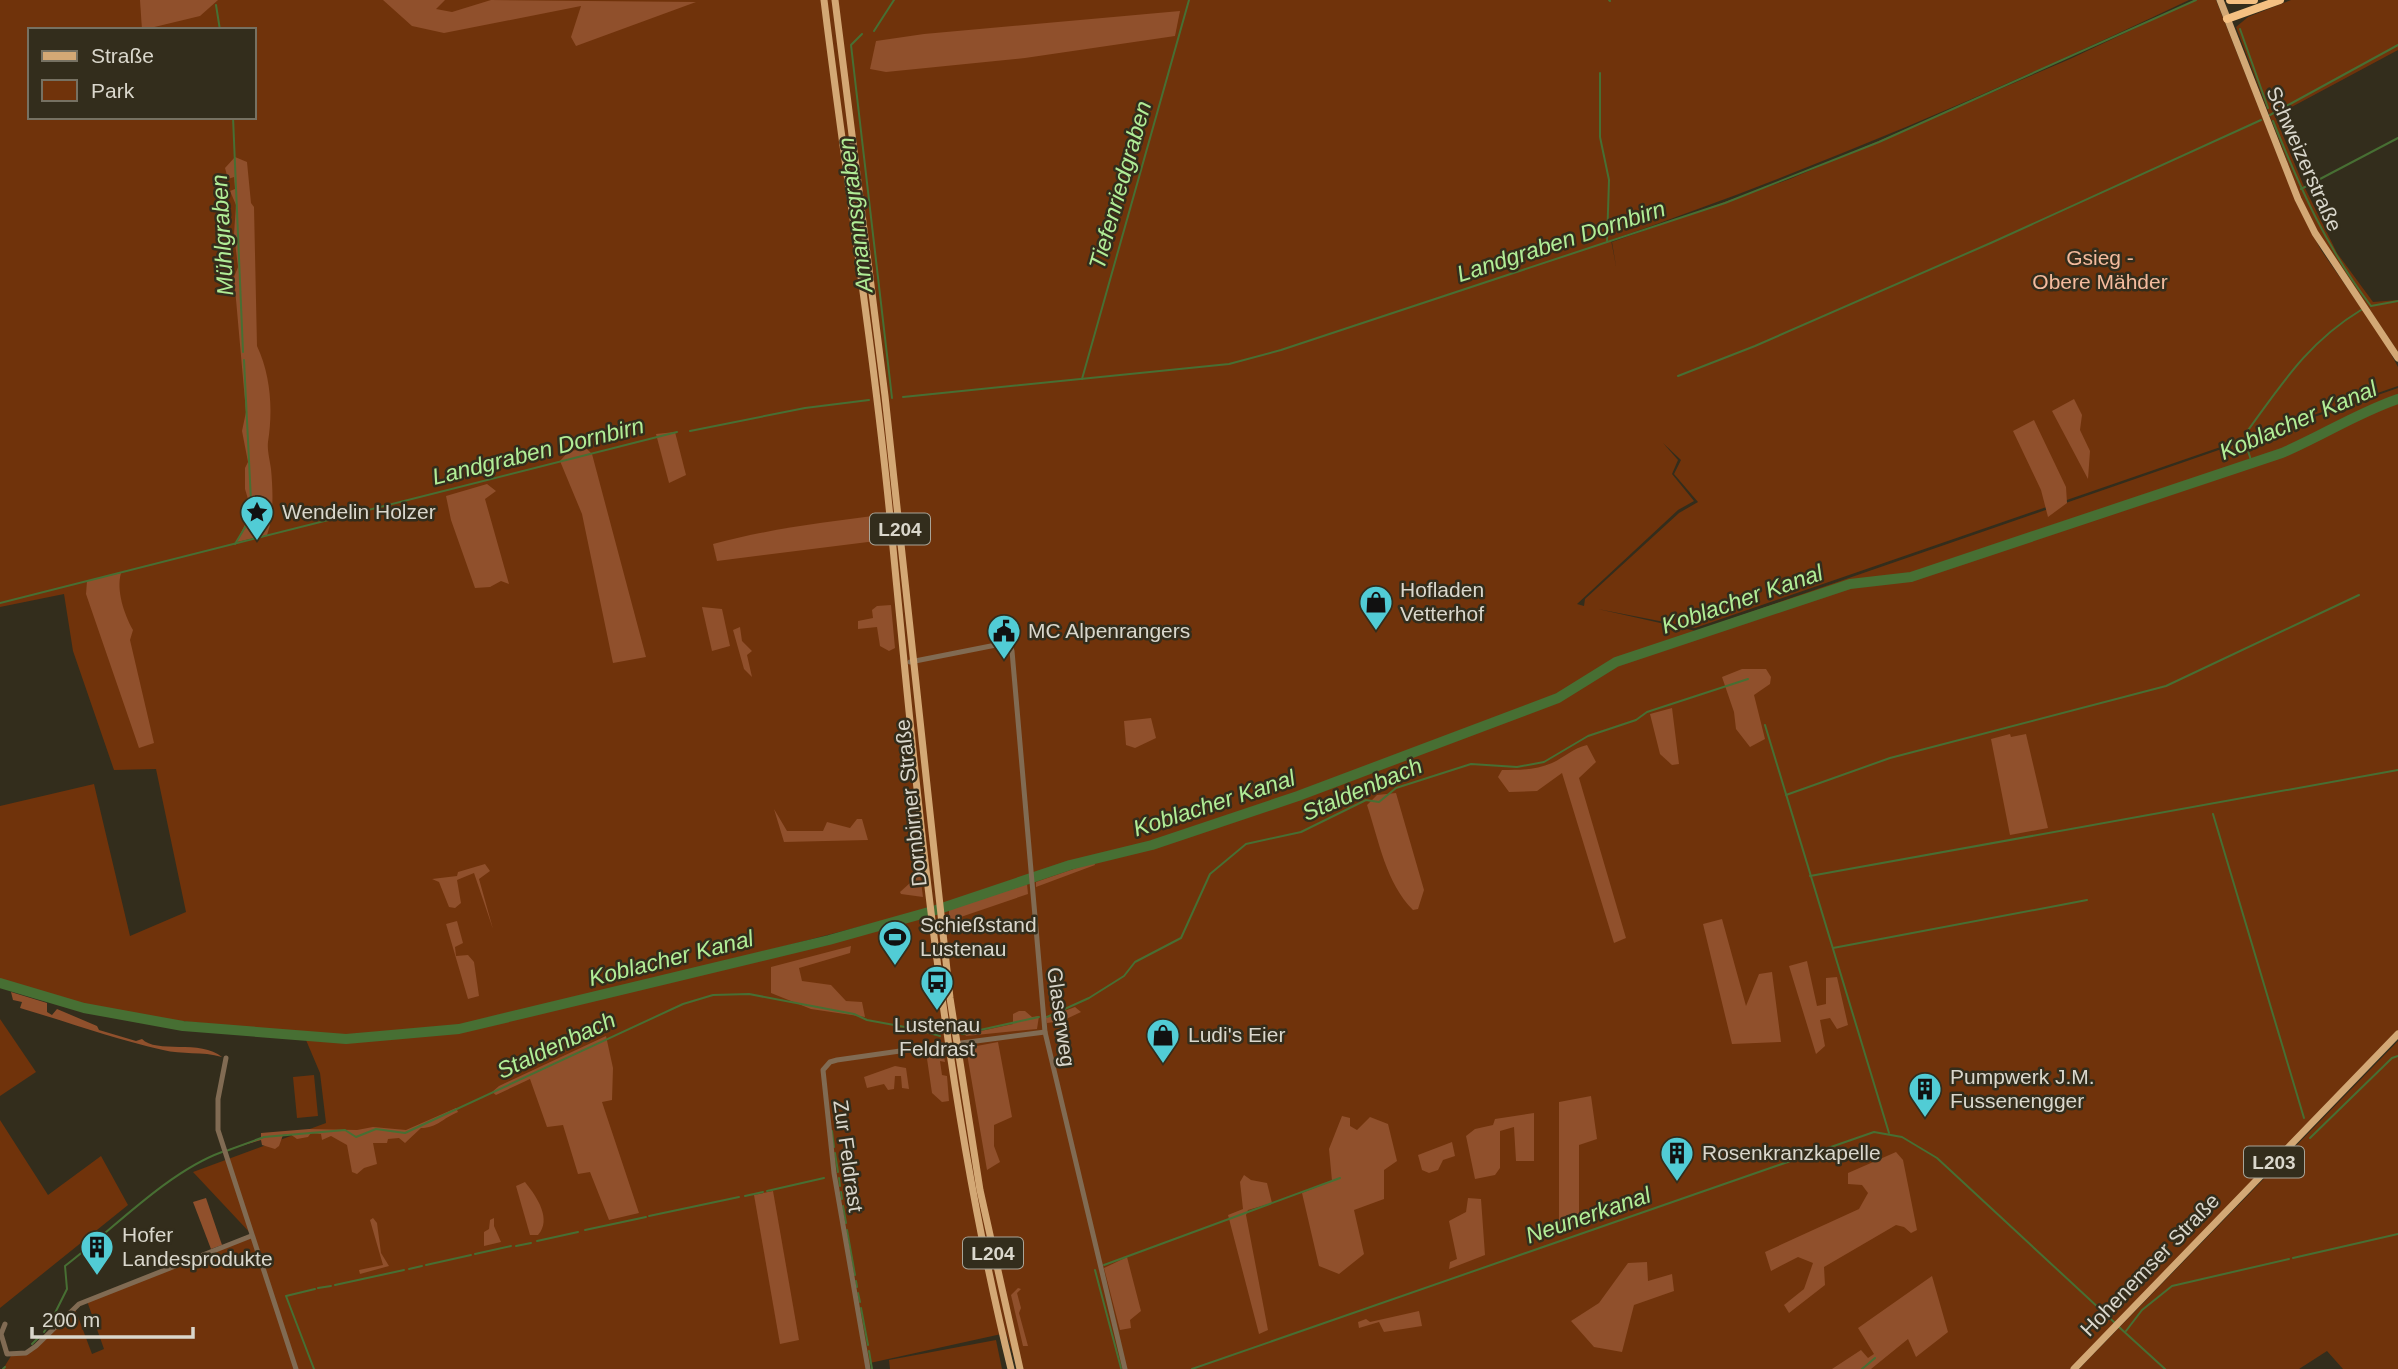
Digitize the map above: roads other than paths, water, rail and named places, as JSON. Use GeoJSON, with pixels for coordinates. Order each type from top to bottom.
{"type":"FeatureCollection","features":[{"type":"Feature","properties":{"kind":"highway"},"geometry":{"type":"LineString","coordinates":[[2230,0],[2254,0]]}},
{"type":"Feature","properties":{"kind":"highway"},"geometry":{"type":"LineString","coordinates":[[2227,19],[2280,0]]}},
{"type":"Feature","properties":{"kind":"main road","name":"Dornbirner Straße"},"geometry":{"type":"LineString","coordinates":[[824,0],[876,396],[904,662],[933,888],[941,922],[973,1151],[1020,1369]]}},
{"type":"Feature","properties":{"kind":"main road","name":"Dornbirner Straße"},"geometry":{"type":"LineString","coordinates":[[835,0],[885,396],[914,661],[933,888],[933,925],[961,1129],[976,1215],[1011,1369]]}},
{"type":"Feature","properties":{"kind":"main road","name":"Schweizerstraße"},"geometry":{"type":"LineString","coordinates":[[2220,0],[2298,199],[2315,233],[2398,358]]}},
{"type":"Feature","properties":{"kind":"main road","name":"Hohenemser Straße"},"geometry":{"type":"LineString","coordinates":[[2074,1369],[2398,1034]]}},
{"type":"Feature","properties":{"kind":"street","name":"Glaserweg"},"geometry":{"type":"LineString","coordinates":[[914,661],[1010,645],[1045,1032],[1125,1369]]}},
{"type":"Feature","properties":{"kind":"street"},"geometry":{"type":"LineString","coordinates":[[904,662],[914,661]]}},
{"type":"Feature","properties":{"kind":"street"},"geometry":{"type":"LineString","coordinates":[[961,1043],[1045,1032]]}},
{"type":"Feature","properties":{"kind":"street","name":"Zur Feldrast"},"geometry":{"type":"LineString","coordinates":[[868,1369],[834,1173],[822,1070],[830,1062],[837,1060],[943,1045]]}},
{"type":"Feature","properties":{"kind":"street"},"geometry":{"type":"LineString","coordinates":[[226,1058],[218,1099],[218,1130],[296,1369]]}},
{"type":"Feature","properties":{"kind":"street"},"geometry":{"type":"LineString","coordinates":[[5,1324],[1,1334],[7,1354],[26,1353],[51,1334],[79,1304],[251,1236]]}},
{"type":"Feature","properties":{"kind":"waterway","name":"Amannsgraben"},"geometry":{"type":"LineString","coordinates":[[874,31],[894,0]]}},
{"type":"Feature","properties":{"kind":"waterway","name":"Tiefenriedgraben"},"geometry":{"type":"LineString","coordinates":[[1082,379],[1189,0]]}},
{"type":"Feature","properties":{"kind":"waterway","name":"Landgraben Dornbirn"},"geometry":{"type":"LineString","coordinates":[[903,397],[1229,364],[1281,350],[1725,203],[1879,142],[2196,0]]}},
{"type":"Feature","properties":{"kind":"waterway","name":"Mühlgraben"},"geometry":{"type":"LineString","coordinates":[[216,5],[220,28]]}},
{"type":"Feature","properties":{"kind":"waterway"},"geometry":{"type":"LineString","coordinates":[[2240,29],[2268,108]]}},
{"type":"Feature","properties":{"kind":"waterway","name":"Amannsgraben"},"geometry":{"type":"LineString","coordinates":[[862,34],[851,45],[892,398]]}},
{"type":"Feature","properties":{"kind":"waterway"},"geometry":{"type":"LineString","coordinates":[[2270,115],[2398,45]]}},
{"type":"Feature","properties":{"kind":"waterway"},"geometry":{"type":"LineString","coordinates":[[1600,73],[1600,137],[1609,180],[1607,242]]}},
{"type":"Feature","properties":{"kind":"waterway","name":"Mühlgraben"},"geometry":{"type":"LineString","coordinates":[[233,119],[243,352]]}},
{"type":"Feature","properties":{"kind":"waterway"},"geometry":{"type":"LineString","coordinates":[[1678,376],[1755,346],[1993,242],[2261,120]]}},
{"type":"Feature","properties":{"kind":"waterway"},"geometry":{"type":"LineString","coordinates":[[2273,121],[2328,240],[2371,306]]}},
{"type":"Feature","properties":{"kind":"waterway"},"geometry":{"type":"LineString","coordinates":[[2301,189],[2398,138]]}},
{"type":"Feature","properties":{"kind":"waterway"},"geometry":{"type":"LineString","coordinates":[[2371,306],[2398,301]]}},
{"type":"Feature","properties":{"kind":"waterway"},"geometry":{"type":"LineString","coordinates":[[2246,433],[2284,381],[2311,350],[2361,310]]}},
{"type":"Feature","properties":{"kind":"waterway","name":"Mühlgraben"},"geometry":{"type":"LineString","coordinates":[[235,544],[247,524],[251,501],[244,360]]}},
{"type":"Feature","properties":{"kind":"waterway","name":"Koblacher Kanal"},"geometry":{"type":"LineString","coordinates":[[0,983],[84,1008],[183,1026],[346,1039],[459,1029],[829,940],[936,910],[1070,865],[1152,845],[1298,796],[1558,698],[1616,662],[1850,584],[1911,577],[2282,453],[2398,399]]}},
{"type":"Feature","properties":{"kind":"waterway","name":"Landgraben Dornbirn"},"geometry":{"type":"LineString","coordinates":[[690,431],[805,408],[869,400]]}},
{"type":"Feature","properties":{"kind":"waterway","name":"Landgraben Dornbirn"},"geometry":{"type":"LineString","coordinates":[[0,603],[677,432]]}},
{"type":"Feature","properties":{"kind":"waterway"},"geometry":{"type":"LineString","coordinates":[[2245,442],[2252,463]]}},
{"type":"Feature","properties":{"kind":"waterway"},"geometry":{"type":"LineString","coordinates":[[1786,795],[1890,758],[2166,686],[2359,595]]}},
{"type":"Feature","properties":{"kind":"waterway","name":"Staldenbach"},"geometry":{"type":"LineString","coordinates":[[1047,1017],[1089,998],[1124,976],[1135,962],[1181,938],[1210,874],[1246,844],[1301,832],[1366,800],[1379,802],[1396,788],[1471,764],[1517,767],[1544,762],[1588,736],[1636,720],[1647,712],[1748,679]]}},
{"type":"Feature","properties":{"kind":"waterway"},"geometry":{"type":"LineString","coordinates":[[1765,725],[1889,1133]]}},
{"type":"Feature","properties":{"kind":"waterway"},"geometry":{"type":"LineString","coordinates":[[1810,876],[2398,770]]}},
{"type":"Feature","properties":{"kind":"waterway"},"geometry":{"type":"LineString","coordinates":[[2213,814],[2304,1118]]}},
{"type":"Feature","properties":{"kind":"waterway"},"geometry":{"type":"LineString","coordinates":[[1833,948],[2087,900]]}},
{"type":"Feature","properties":{"kind":"waterway","name":"Staldenbach"},"geometry":{"type":"LineString","coordinates":[[226,1151],[264,1137],[345,1130],[356,1137],[376,1129],[405,1133],[683,1004],[713,995],[749,994],[854,1014],[867,1020],[905,1027]]}},
{"type":"Feature","properties":{"kind":"waterway","name":"Staldenbach"},"geometry":{"type":"LineString","coordinates":[[962,1034],[1039,1017]]}},
{"type":"Feature","properties":{"kind":"waterway","name":"Staldenbach"},"geometry":{"type":"LineString","coordinates":[[913,1028],[940,1036]]}},
{"type":"Feature","properties":{"kind":"waterway"},"geometry":{"type":"LineString","coordinates":[[2310,1138],[2392,1058],[2398,1056]]}},
{"type":"Feature","properties":{"kind":"waterway"},"geometry":{"type":"LineString","coordinates":[[832,1131],[834,1147]]}},
{"type":"Feature","properties":{"kind":"waterway","name":"Neunerkanal"},"geometry":{"type":"LineString","coordinates":[[1192,1369],[1874,1132],[1902,1137],[1937,1158],[2115,1323]]}},
{"type":"Feature","properties":{"kind":"waterway","name":"Staldenbach"},"geometry":{"type":"LineString","coordinates":[[53,1317],[67,1289],[65,1266],[160,1188],[201,1161],[222,1152]]}},
{"type":"Feature","properties":{"kind":"waterway"},"geometry":{"type":"LineString","coordinates":[[835,1153],[838,1172]]}},
{"type":"Feature","properties":{"kind":"waterway"},"geometry":{"type":"LineString","coordinates":[[767,1191],[824,1178]]}},
{"type":"Feature","properties":{"kind":"waterway"},"geometry":{"type":"LineString","coordinates":[[839,1178],[840,1186]]}},
{"type":"Feature","properties":{"kind":"waterway"},"geometry":{"type":"LineString","coordinates":[[1104,1265],[1340,1178]]}},
{"type":"Feature","properties":{"kind":"waterway"},"geometry":{"type":"LineString","coordinates":[[745,1196],[763,1192]]}},
{"type":"Feature","properties":{"kind":"waterway"},"geometry":{"type":"LineString","coordinates":[[841,1192],[842,1199]]}},
{"type":"Feature","properties":{"kind":"waterway"},"geometry":{"type":"LineString","coordinates":[[649,1216],[739,1197]]}},
{"type":"Feature","properties":{"kind":"waterway"},"geometry":{"type":"LineString","coordinates":[[843,1206],[846,1223]]}},
{"type":"Feature","properties":{"kind":"waterway"},"geometry":{"type":"LineString","coordinates":[[585,1230],[646,1217]]}},
{"type":"Feature","properties":{"kind":"waterway"},"geometry":{"type":"LineString","coordinates":[[847,1230],[855,1275]]}},
{"type":"Feature","properties":{"kind":"waterway"},"geometry":{"type":"LineString","coordinates":[[537,1241],[578,1232]]}},
{"type":"Feature","properties":{"kind":"waterway"},"geometry":{"type":"LineString","coordinates":[[2293,1258],[2398,1234]]}},
{"type":"Feature","properties":{"kind":"waterway"},"geometry":{"type":"LineString","coordinates":[[516,1246],[531,1243]]}},
{"type":"Feature","properties":{"kind":"waterway"},"geometry":{"type":"LineString","coordinates":[[475,1254],[511,1246]]}},
{"type":"Feature","properties":{"kind":"waterway"},"geometry":{"type":"LineString","coordinates":[[426,1265],[471,1255]]}},
{"type":"Feature","properties":{"kind":"waterway"},"geometry":{"type":"LineString","coordinates":[[2126,1331],[2142,1310],[2172,1286],[2289,1259]]}},
{"type":"Feature","properties":{"kind":"waterway"},"geometry":{"type":"LineString","coordinates":[[409,1269],[422,1266]]}},
{"type":"Feature","properties":{"kind":"waterway"},"geometry":{"type":"LineString","coordinates":[[335,1285],[404,1270]]}},
{"type":"Feature","properties":{"kind":"waterway"},"geometry":{"type":"LineString","coordinates":[[1095,1270],[1121,1368]]}},
{"type":"Feature","properties":{"kind":"waterway"},"geometry":{"type":"LineString","coordinates":[[856,1281],[857,1287]]}},
{"type":"Feature","properties":{"kind":"waterway"},"geometry":{"type":"LineString","coordinates":[[318,1288],[331,1286]]}},
{"type":"Feature","properties":{"kind":"waterway"},"geometry":{"type":"LineString","coordinates":[[314,1369],[286,1296],[315,1289]]}},
{"type":"Feature","properties":{"kind":"waterway"},"geometry":{"type":"LineString","coordinates":[[858,1293],[860,1302]]}},
{"type":"Feature","properties":{"kind":"waterway"},"geometry":{"type":"LineString","coordinates":[[861,1308],[868,1345]]}},
{"type":"Feature","properties":{"kind":"waterway","name":"Staldenbach"},"geometry":{"type":"LineString","coordinates":[[44,1332],[47,1327]]}},
{"type":"Feature","properties":{"kind":"waterway","name":"Neunerkanal"},"geometry":{"type":"LineString","coordinates":[[2119,1327],[2165,1369]]}},
{"type":"Feature","properties":{"kind":"waterway","name":"Staldenbach"},"geometry":{"type":"LineString","coordinates":[[32,1344],[39,1337]]}},
{"type":"Feature","properties":{"kind":"waterway"},"geometry":{"type":"LineString","coordinates":[[869,1351],[872,1369]]}},
{"type":"Feature","properties":{"kind":"waterway"},"geometry":{"type":"LineString","coordinates":[[1862,1369],[1875,1358]]}},
{"type":"Feature","properties":{"kind":"place","name":"Wendelin Holzer"},"geometry":{"type":"Point","coordinates":[257,542]}},
{"type":"Feature","properties":{"kind":"place","name":"Hofladen Vetterhof"},"geometry":{"type":"Point","coordinates":[1376,632]}},
{"type":"Feature","properties":{"kind":"place","name":"MC Alpenrangers"},"geometry":{"type":"Point","coordinates":[1004,661]}},
{"type":"Feature","properties":{"kind":"place","name":"Schießstand Lustenau"},"geometry":{"type":"Point","coordinates":[895,967]}},
{"type":"Feature","properties":{"kind":"place","name":"Lustenau Feldrast"},"geometry":{"type":"Point","coordinates":[937,1012]}},
{"type":"Feature","properties":{"kind":"place","name":"Ludi's Eier"},"geometry":{"type":"Point","coordinates":[1163,1065]}},
{"type":"Feature","properties":{"kind":"place","name":"Pumpwerk J.M. Fussenengger"},"geometry":{"type":"Point","coordinates":[1925,1119]}},
{"type":"Feature","properties":{"kind":"place","name":"Rosenkranzkapelle"},"geometry":{"type":"Point","coordinates":[1677,1183]}},
{"type":"Feature","properties":{"kind":"place","name":"Hofer Landesprodukte"},"geometry":{"type":"Point","coordinates":[97,1277]}},
{"type":"Feature","properties":{"kind":"park label","name":"Gsieg - Obere Mähder"},"geometry":{"type":"Point","coordinates":[2100,270]}}]}
